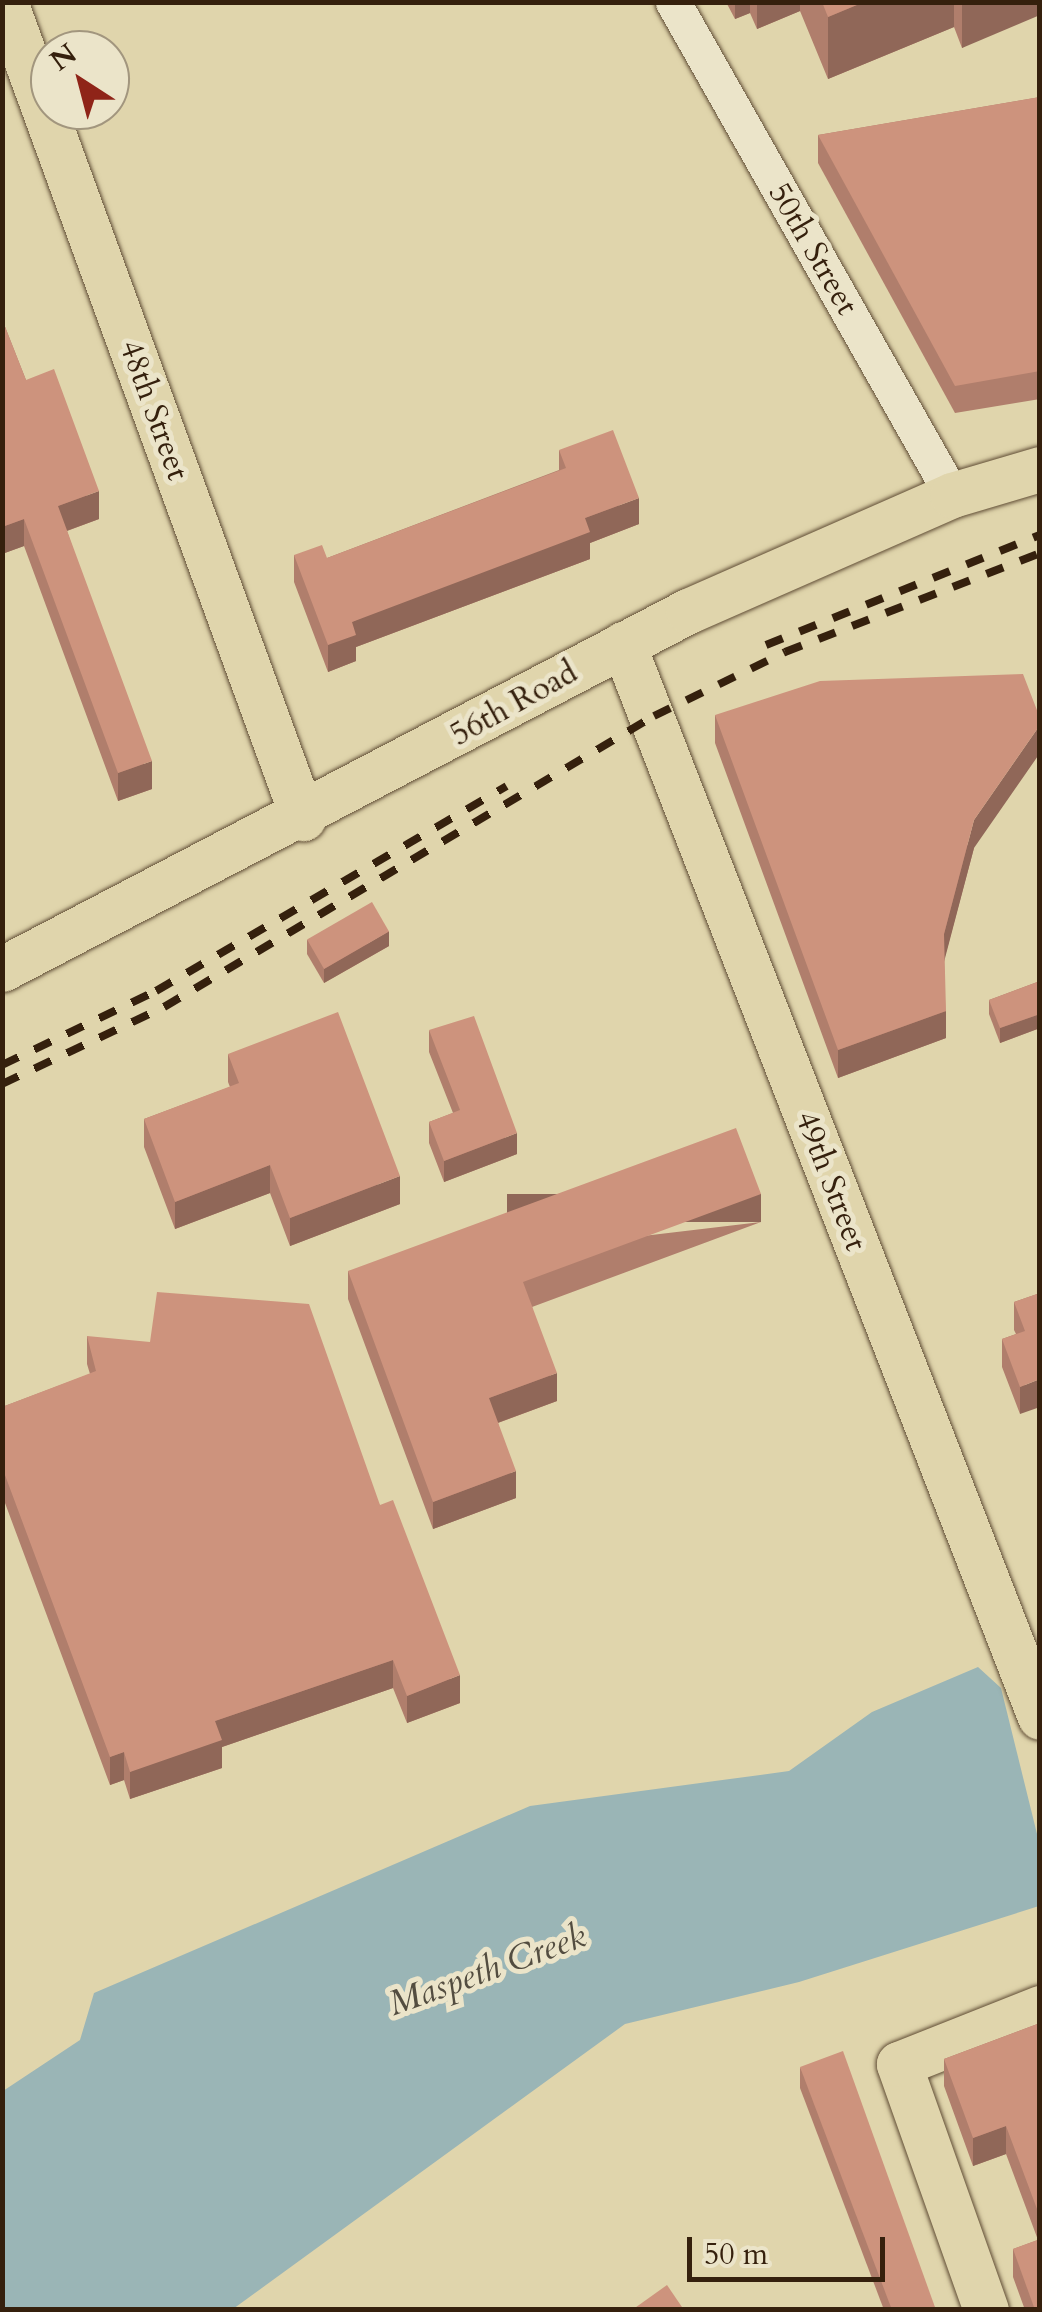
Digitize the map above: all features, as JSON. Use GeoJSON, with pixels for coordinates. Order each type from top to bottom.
{"type":"FeatureCollection","features":[{"type":"Feature","properties":{"kind":"main road","name":"48th Street"},"geometry":{"type":"LineString","coordinates":[[5,2],[303,818]]}},
{"type":"Feature","properties":{"kind":"main road","name":"56th Road"},"geometry":{"type":"LineString","coordinates":[[2,969],[303,818],[622,644],[952,495],[1040,469]]}},
{"type":"Feature","properties":{"kind":"main road","name":"49th Street"},"geometry":{"type":"LineString","coordinates":[[622,644],[1040,1717]]}},
{"type":"Feature","properties":{"kind":"main road"},"geometry":{"type":"LineString","coordinates":[[986,2310],[899,2064],[1040,2008]]}},
{"type":"Feature","properties":{"kind":"street","name":"50th Street"},"geometry":{"type":"LineString","coordinates":[[673,2],[952,495]]}},
{"type":"Feature","properties":{"kind":"water","name":"Maspeth Creek"},"geometry":{"type":"Polygon","coordinates":[[[978,1667],[1001,1688],[1039,1842],[1039,1906],[799,1982],[625,2024],[233,2309],[3,2309],[3,2091],[80,2040],[94,1993],[530,1806],[789,1771],[872,1712],[978,1667]]]}},
{"type":"Feature","properties":{"kind":"building"},"geometry":{"type":"Polygon","coordinates":[[[822,2],[864,2],[828,17],[822,2]]]}},
{"type":"Feature","properties":{"kind":"building"},"geometry":{"type":"Polygon","coordinates":[[[1040,97],[1040,371],[955,386],[818,135],[1040,97]]]}},
{"type":"Feature","properties":{"kind":"building"},"geometry":{"type":"Polygon","coordinates":[[[2,319],[26,380],[54,369],[99,491],[58,506],[152,761],[118,773],[24,519],[2,527],[2,319]]]}},
{"type":"Feature","properties":{"kind":"building"},"geometry":{"type":"Polygon","coordinates":[[[613,430],[639,498],[585,518],[590,532],[352,622],[356,635],[328,645],[294,555],[322,545],[327,558],[566,468],[559,450],[613,430]]]}},
{"type":"Feature","properties":{"kind":"building"},"geometry":{"type":"Polygon","coordinates":[[[1023,674],[1040,725],[974,820],[944,934],[946,1011],[838,1050],[715,715],[820,681],[1023,674]]]}},
{"type":"Feature","properties":{"kind":"building"},"geometry":{"type":"Polygon","coordinates":[[[372,902],[389,931],[324,969],[307,940],[372,902]]]}},
{"type":"Feature","properties":{"kind":"building"},"geometry":{"type":"Polygon","coordinates":[[[1040,981],[1040,1014],[1000,1028],[989,1000],[1040,981]]]}},
{"type":"Feature","properties":{"kind":"building"},"geometry":{"type":"Polygon","coordinates":[[[338,1012],[400,1176],[290,1218],[270,1165],[175,1202],[144,1119],[239,1083],[228,1054],[338,1012]]]}},
{"type":"Feature","properties":{"kind":"building"},"geometry":{"type":"Polygon","coordinates":[[[474,1016],[517,1133],[444,1161],[429,1122],[460,1110],[429,1030],[474,1016]]]}},
{"type":"Feature","properties":{"kind":"building"},"geometry":{"type":"Polygon","coordinates":[[[736,1128],[761,1194],[523,1282],[557,1373],[489,1398],[516,1471],[433,1502],[348,1271],[736,1128]]]}},
{"type":"Feature","properties":{"kind":"building"},"geometry":{"type":"Polygon","coordinates":[[[157,1292],[309,1304],[380,1505],[393,1500],[460,1675],[407,1696],[393,1660],[215,1721],[222,1740],[130,1772],[124,1752],[110,1757],[2,1467],[2,1407],[96,1371],[87,1336],[150,1342],[157,1292]]]}},
{"type":"Feature","properties":{"kind":"building"},"geometry":{"type":"Polygon","coordinates":[[[1040,1293],[1040,1379],[1020,1387],[1002,1339],[1025,1331],[1014,1302],[1040,1293]]]}},
{"type":"Feature","properties":{"kind":"building"},"geometry":{"type":"Polygon","coordinates":[[[1040,2023],[1040,2217],[1006,2126],[973,2138],[944,2059],[1040,2023]]]}},
{"type":"Feature","properties":{"kind":"building"},"geometry":{"type":"Polygon","coordinates":[[[843,2051],[936,2310],[892,2310],[800,2067],[843,2051]]]}},
{"type":"Feature","properties":{"kind":"building"},"geometry":{"type":"Polygon","coordinates":[[[1040,2239],[1040,2310],[1035,2310],[1013,2249],[1040,2239]]]}},
{"type":"Feature","properties":{"kind":"building"},"geometry":{"type":"Polygon","coordinates":[[[667,2285],[684,2310],[632,2310],[667,2285]]]}},
{"type":"Feature","properties":{"kind":"railway"},"geometry":{"type":"LineString","coordinates":[[766,645],[1040,535]]}},
{"type":"Feature","properties":{"kind":"railway"},"geometry":{"type":"LineString","coordinates":[[2,1084],[164,1007],[654,716],[785,652],[1040,553]]}},
{"type":"Feature","properties":{"kind":"railway"},"geometry":{"type":"LineString","coordinates":[[2,1065],[156,991],[507,786]]}}]}
